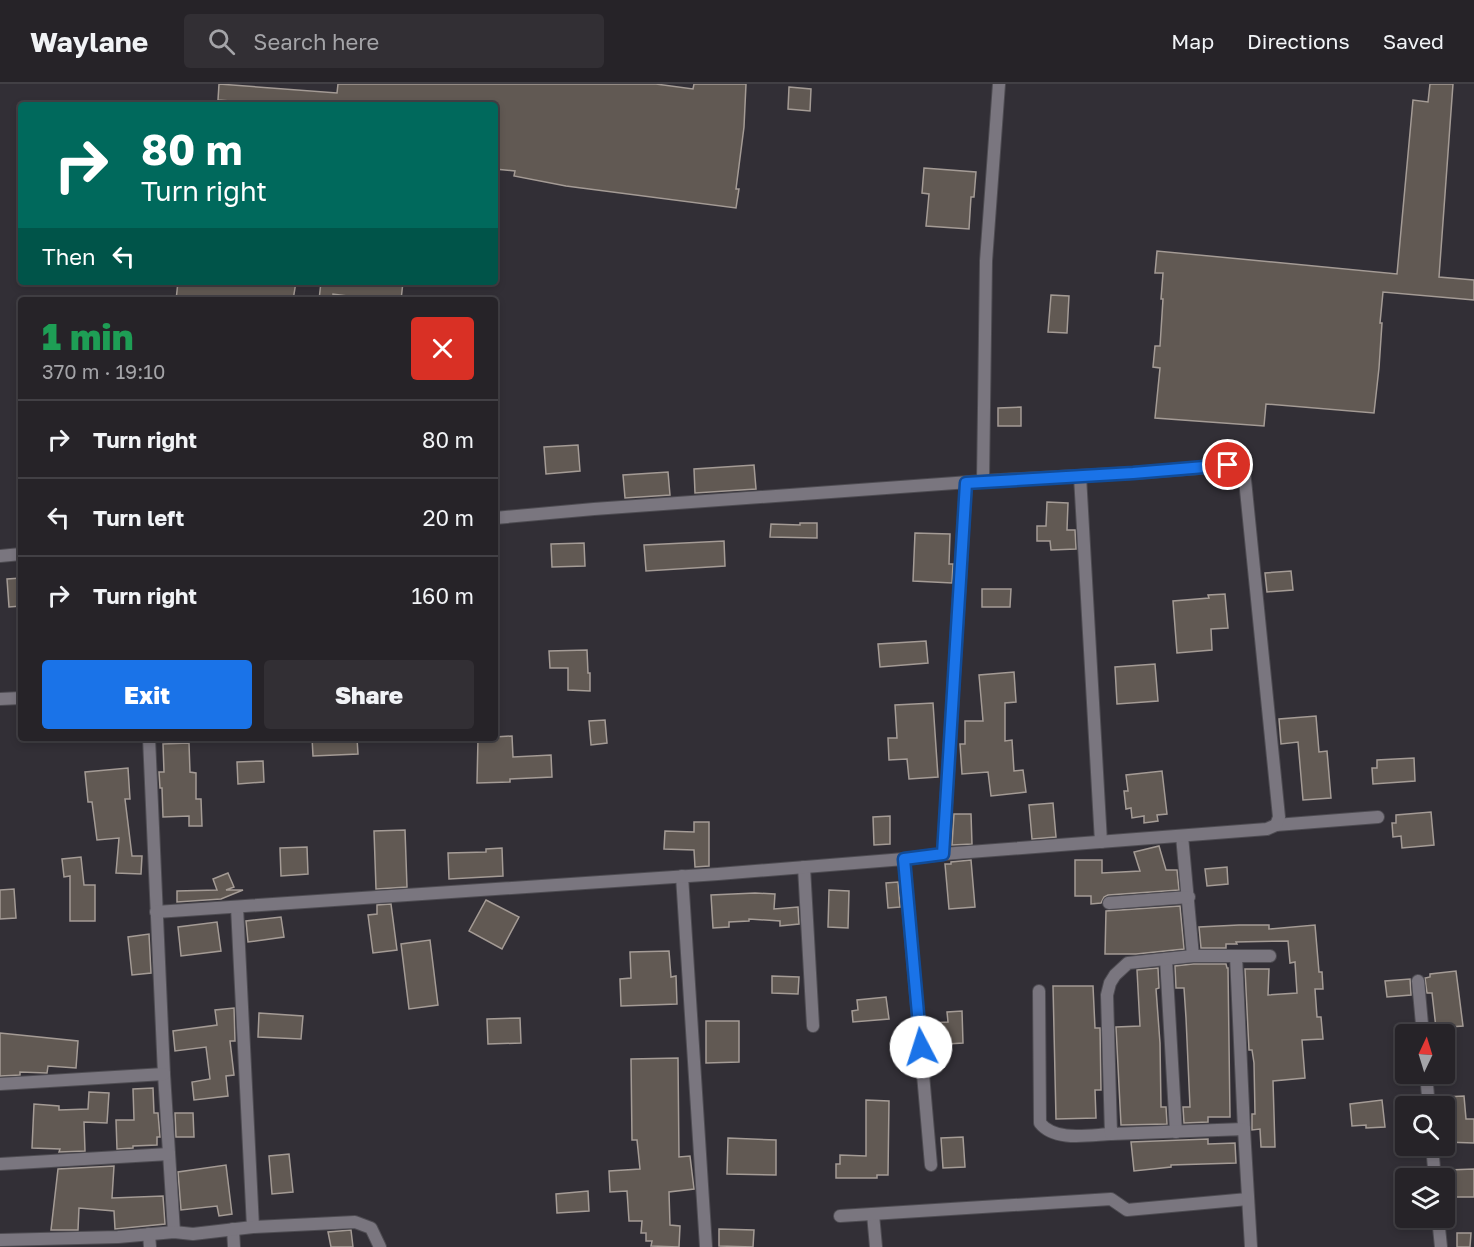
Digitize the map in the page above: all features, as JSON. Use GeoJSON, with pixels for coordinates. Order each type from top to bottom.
{"type":"FeatureCollection","features":[{"type":"Feature","properties":{"kind":"street"},"geometry":{"type":"LineString","coordinates":[[983,481],[986,261],[999,84]]}},
{"type":"Feature","properties":{"kind":"street"},"geometry":{"type":"LineString","coordinates":[[498,518],[983,481],[1238,465],[1244,470],[1277,805],[1276,825]]}},
{"type":"Feature","properties":{"kind":"street"},"geometry":{"type":"LineString","coordinates":[[1080,476],[1101,842]]}},
{"type":"Feature","properties":{"kind":"street"},"geometry":{"type":"LineString","coordinates":[[943,854],[966,483]]}},
{"type":"Feature","properties":{"kind":"street"},"geometry":{"type":"LineString","coordinates":[[0,556],[18,554]]}},
{"type":"Feature","properties":{"kind":"street"},"geometry":{"type":"LineString","coordinates":[[0,699],[18,698]]}},
{"type":"Feature","properties":{"kind":"street"},"geometry":{"type":"LineString","coordinates":[[149,741],[164,1074],[174,1232]]}},
{"type":"Feature","properties":{"kind":"street"},"geometry":{"type":"LineString","coordinates":[[156,912],[804,867],[1267,829],[1276,825],[1378,817]]}},
{"type":"Feature","properties":{"kind":"street"},"geometry":{"type":"LineString","coordinates":[[1182,836],[1193,956]]}},
{"type":"Feature","properties":{"kind":"street"},"geometry":{"type":"LineString","coordinates":[[904,859],[931,1165]]}},
{"type":"Feature","properties":{"kind":"street"},"geometry":{"type":"LineString","coordinates":[[804,867],[813,1026]]}},
{"type":"Feature","properties":{"kind":"street"},"geometry":{"type":"LineString","coordinates":[[682,876],[706,1247]]}},
{"type":"Feature","properties":{"kind":"street"},"geometry":{"type":"LineString","coordinates":[[1109,903],[1188,897]]}},
{"type":"Feature","properties":{"kind":"street"},"geometry":{"type":"LineString","coordinates":[[237,907],[253,1227]]}},
{"type":"Feature","properties":{"kind":"street"},"geometry":{"type":"LineString","coordinates":[[1111,1134],[1107,995],[1110,983],[1120,969],[1128,963],[1193,956],[1270,956]]}},
{"type":"Feature","properties":{"kind":"street"},"geometry":{"type":"LineString","coordinates":[[1236,956],[1251,1247]]}},
{"type":"Feature","properties":{"kind":"street"},"geometry":{"type":"LineString","coordinates":[[1166,959],[1176,1132]]}},
{"type":"Feature","properties":{"kind":"street"},"geometry":{"type":"LineString","coordinates":[[1418,981],[1422,1024]]}},
{"type":"Feature","properties":{"kind":"street"},"geometry":{"type":"LineString","coordinates":[[1039,991],[1040,1123],[1045,1129],[1061,1134],[1244,1130]]}},
{"type":"Feature","properties":{"kind":"street"},"geometry":{"type":"LineString","coordinates":[[0,1084],[164,1074]]}},
{"type":"Feature","properties":{"kind":"street"},"geometry":{"type":"LineString","coordinates":[[0,1164],[169,1154]]}},
{"type":"Feature","properties":{"kind":"street"},"geometry":{"type":"LineString","coordinates":[[840,1216],[1111,1199],[1127,1210],[1248,1199]]}},
{"type":"Feature","properties":{"kind":"street"},"geometry":{"type":"LineString","coordinates":[[873,1214],[876,1247]]}},
{"type":"Feature","properties":{"kind":"street"},"geometry":{"type":"LineString","coordinates":[[0,1240],[149,1241],[174,1232],[193,1234],[253,1227],[359,1222],[371,1228],[380,1247]]}},
{"type":"Feature","properties":{"kind":"street"},"geometry":{"type":"LineString","coordinates":[[1439,1228],[1441,1247]]}},
{"type":"Feature","properties":{"kind":"street"},"geometry":{"type":"LineString","coordinates":[[233,1229],[234,1247]]}},
{"type":"Feature","properties":{"kind":"building"},"geometry":{"type":"Polygon","coordinates":[[[219,84],[337,93],[338,84],[656,84],[693,89],[694,84],[746,84],[736,208],[566,186],[514,176],[515,171],[498,169],[498,102],[244,102],[218,100],[219,84]]]}},
{"type":"Feature","properties":{"kind":"building"},"geometry":{"type":"Polygon","coordinates":[[[1430,84],[1453,84],[1439,277],[1474,280],[1474,300],[1383,292],[1374,413],[1266,404],[1264,426],[1155,418],[1160,368],[1153,367],[1155,346],[1160,346],[1163,299],[1161,299],[1163,273],[1155,273],[1157,251],[1397,274],[1413,100],[1428,102],[1430,84]]]}},
{"type":"Feature","properties":{"kind":"building"},"geometry":{"type":"Polygon","coordinates":[[[789,87],[811,89],[810,111],[788,109],[789,87]]]}},
{"type":"Feature","properties":{"kind":"building"},"geometry":{"type":"Polygon","coordinates":[[[924,168],[976,172],[974,197],[971,197],[969,229],[926,226],[929,194],[922,193],[924,168]]]}},
{"type":"Feature","properties":{"kind":"building"},"geometry":{"type":"Polygon","coordinates":[[[178,285],[296,285],[294,297],[176,297],[178,285]]]}},
{"type":"Feature","properties":{"kind":"building"},"geometry":{"type":"Polygon","coordinates":[[[321,285],[403,285],[401,297],[356,297],[333,294],[333,297],[319,297],[321,285]]]}},
{"type":"Feature","properties":{"kind":"building"},"geometry":{"type":"Polygon","coordinates":[[[1051,295],[1069,296],[1067,333],[1048,332],[1051,295]]]}},
{"type":"Feature","properties":{"kind":"building"},"geometry":{"type":"Polygon","coordinates":[[[1021,407],[1021,426],[998,426],[998,408],[1021,407]]]}},
{"type":"Feature","properties":{"kind":"building"},"geometry":{"type":"Polygon","coordinates":[[[578,445],[580,471],[546,474],[544,447],[578,445]]]}},
{"type":"Feature","properties":{"kind":"building"},"geometry":{"type":"Polygon","coordinates":[[[754,465],[756,489],[695,493],[694,469],[754,465]]]}},
{"type":"Feature","properties":{"kind":"building"},"geometry":{"type":"Polygon","coordinates":[[[668,472],[670,495],[625,498],[623,475],[668,472]]]}},
{"type":"Feature","properties":{"kind":"building"},"geometry":{"type":"Polygon","coordinates":[[[1047,502],[1068,503],[1067,530],[1075,530],[1076,549],[1051,550],[1050,541],[1037,541],[1037,526],[1046,526],[1047,502]]]}},
{"type":"Feature","properties":{"kind":"building"},"geometry":{"type":"Polygon","coordinates":[[[800,523],[817,523],[817,538],[770,537],[771,524],[800,525],[800,523]]]}},
{"type":"Feature","properties":{"kind":"building"},"geometry":{"type":"Polygon","coordinates":[[[915,533],[950,534],[949,564],[953,564],[952,583],[913,581],[915,533]]]}},
{"type":"Feature","properties":{"kind":"building"},"geometry":{"type":"Polygon","coordinates":[[[724,541],[725,566],[646,571],[644,545],[724,541]]]}},
{"type":"Feature","properties":{"kind":"building"},"geometry":{"type":"Polygon","coordinates":[[[584,543],[585,566],[552,567],[551,544],[584,543]]]}},
{"type":"Feature","properties":{"kind":"building"},"geometry":{"type":"Polygon","coordinates":[[[1291,571],[1293,590],[1267,592],[1265,573],[1291,571]]]}},
{"type":"Feature","properties":{"kind":"building"},"geometry":{"type":"Polygon","coordinates":[[[18,578],[18,606],[9,607],[7,579],[18,578]]]}},
{"type":"Feature","properties":{"kind":"building"},"geometry":{"type":"Polygon","coordinates":[[[982,589],[1011,589],[1010,607],[982,607],[982,589]]]}},
{"type":"Feature","properties":{"kind":"building"},"geometry":{"type":"Polygon","coordinates":[[[1225,594],[1228,628],[1211,629],[1212,650],[1177,653],[1173,601],[1209,598],[1208,595],[1225,594]]]}},
{"type":"Feature","properties":{"kind":"building"},"geometry":{"type":"Polygon","coordinates":[[[926,641],[928,663],[880,667],[878,644],[926,641]]]}},
{"type":"Feature","properties":{"kind":"building"},"geometry":{"type":"Polygon","coordinates":[[[587,650],[590,691],[568,690],[568,668],[550,668],[549,651],[587,650]]]}},
{"type":"Feature","properties":{"kind":"building"},"geometry":{"type":"Polygon","coordinates":[[[1155,664],[1158,701],[1117,704],[1115,667],[1155,664]]]}},
{"type":"Feature","properties":{"kind":"building"},"geometry":{"type":"Polygon","coordinates":[[[1014,672],[1016,702],[1005,703],[1005,741],[1012,740],[1014,771],[1023,770],[1026,792],[991,796],[988,772],[962,774],[960,744],[965,744],[965,721],[983,721],[979,675],[1014,672]]]}},
{"type":"Feature","properties":{"kind":"building"},"geometry":{"type":"Polygon","coordinates":[[[933,703],[938,777],[909,779],[907,759],[889,760],[888,738],[897,738],[895,705],[933,703]]]}},
{"type":"Feature","properties":{"kind":"building"},"geometry":{"type":"Polygon","coordinates":[[[1316,716],[1319,752],[1327,751],[1331,798],[1303,800],[1298,742],[1281,744],[1279,719],[1316,716]]]}},
{"type":"Feature","properties":{"kind":"building"},"geometry":{"type":"Polygon","coordinates":[[[605,720],[607,743],[591,745],[589,721],[605,720]]]}},
{"type":"Feature","properties":{"kind":"building"},"geometry":{"type":"Polygon","coordinates":[[[512,736],[513,757],[551,755],[552,777],[477,783],[478,741],[498,741],[498,737],[512,736]]]}},
{"type":"Feature","properties":{"kind":"building"},"geometry":{"type":"Polygon","coordinates":[[[312,741],[357,741],[358,754],[313,756],[312,741]]]}},
{"type":"Feature","properties":{"kind":"building"},"geometry":{"type":"Polygon","coordinates":[[[189,743],[190,772],[196,773],[196,799],[201,799],[202,826],[189,826],[189,816],[163,817],[159,772],[164,772],[163,744],[189,743]]]}},
{"type":"Feature","properties":{"kind":"building"},"geometry":{"type":"Polygon","coordinates":[[[1414,758],[1415,781],[1373,784],[1372,768],[1377,768],[1377,760],[1414,758]]]}},
{"type":"Feature","properties":{"kind":"building"},"geometry":{"type":"Polygon","coordinates":[[[263,761],[264,782],[238,784],[237,762],[263,761]]]}},
{"type":"Feature","properties":{"kind":"building"},"geometry":{"type":"Polygon","coordinates":[[[128,768],[130,799],[125,799],[132,856],[142,856],[141,874],[116,873],[119,838],[97,840],[92,802],[88,802],[85,772],[128,768]]]}},
{"type":"Feature","properties":{"kind":"building"},"geometry":{"type":"Polygon","coordinates":[[[1162,771],[1167,814],[1157,815],[1158,821],[1144,823],[1144,816],[1132,818],[1131,808],[1126,809],[1124,791],[1128,791],[1126,775],[1162,771]]]}},
{"type":"Feature","properties":{"kind":"building"},"geometry":{"type":"Polygon","coordinates":[[[1053,803],[1056,837],[1032,839],[1029,805],[1053,803]]]}},
{"type":"Feature","properties":{"kind":"building"},"geometry":{"type":"Polygon","coordinates":[[[1431,812],[1434,845],[1402,848],[1401,836],[1393,837],[1392,823],[1396,823],[1396,815],[1431,812]]]}},
{"type":"Feature","properties":{"kind":"building"},"geometry":{"type":"Polygon","coordinates":[[[954,814],[971,814],[972,844],[952,845],[954,814]]]}},
{"type":"Feature","properties":{"kind":"building"},"geometry":{"type":"Polygon","coordinates":[[[890,816],[890,844],[874,845],[873,817],[890,816]]]}},
{"type":"Feature","properties":{"kind":"building"},"geometry":{"type":"Polygon","coordinates":[[[694,822],[709,822],[709,866],[695,867],[694,850],[664,849],[665,831],[694,832],[694,822]]]}},
{"type":"Feature","properties":{"kind":"building"},"geometry":{"type":"Polygon","coordinates":[[[405,830],[407,887],[376,889],[374,831],[405,830]]]}},
{"type":"Feature","properties":{"kind":"building"},"geometry":{"type":"Polygon","coordinates":[[[1159,846],[1166,870],[1177,870],[1179,890],[1108,895],[1101,903],[1091,904],[1091,896],[1075,896],[1075,860],[1102,860],[1102,873],[1140,871],[1134,852],[1159,846]]]}},
{"type":"Feature","properties":{"kind":"building"},"geometry":{"type":"Polygon","coordinates":[[[307,847],[308,874],[281,876],[280,848],[307,847]]]}},
{"type":"Feature","properties":{"kind":"building"},"geometry":{"type":"Polygon","coordinates":[[[502,848],[503,876],[449,879],[448,853],[486,852],[486,849],[502,848]]]}},
{"type":"Feature","properties":{"kind":"building"},"geometry":{"type":"Polygon","coordinates":[[[81,857],[84,885],[95,885],[95,921],[70,921],[70,876],[64,877],[62,859],[81,857]]]}},
{"type":"Feature","properties":{"kind":"building"},"geometry":{"type":"Polygon","coordinates":[[[971,860],[975,907],[949,909],[945,864],[971,860]]]}},
{"type":"Feature","properties":{"kind":"building"},"geometry":{"type":"Polygon","coordinates":[[[1227,867],[1228,884],[1207,886],[1205,869],[1227,867]]]}},
{"type":"Feature","properties":{"kind":"building"},"geometry":{"type":"Polygon","coordinates":[[[228,873],[234,887],[226,890],[243,890],[221,899],[177,902],[177,891],[217,890],[213,879],[228,873]]]}},
{"type":"Feature","properties":{"kind":"building"},"geometry":{"type":"Polygon","coordinates":[[[898,882],[900,907],[888,908],[886,883],[898,882]]]}},
{"type":"Feature","properties":{"kind":"building"},"geometry":{"type":"Polygon","coordinates":[[[14,889],[16,918],[0,919],[0,890],[14,889]]]}},
{"type":"Feature","properties":{"kind":"building"},"geometry":{"type":"Polygon","coordinates":[[[829,890],[849,891],[848,928],[828,927],[829,890]]]}},
{"type":"Feature","properties":{"kind":"building"},"geometry":{"type":"Polygon","coordinates":[[[775,894],[774,909],[798,907],[799,924],[780,926],[780,921],[749,919],[749,921],[729,922],[729,927],[713,928],[711,895],[775,894]]]}},
{"type":"Feature","properties":{"kind":"building"},"geometry":{"type":"Polygon","coordinates":[[[486,900],[519,917],[502,949],[469,931],[486,900]]]}},
{"type":"Feature","properties":{"kind":"building"},"geometry":{"type":"Polygon","coordinates":[[[391,904],[397,950],[373,953],[368,915],[377,914],[377,905],[391,904]]]}},
{"type":"Feature","properties":{"kind":"building"},"geometry":{"type":"Polygon","coordinates":[[[1180,906],[1184,949],[1136,954],[1105,954],[1106,911],[1180,906]]]}},
{"type":"Feature","properties":{"kind":"building"},"geometry":{"type":"Polygon","coordinates":[[[281,917],[284,937],[248,942],[246,921],[281,917]]]}},
{"type":"Feature","properties":{"kind":"building"},"geometry":{"type":"Polygon","coordinates":[[[217,922],[221,951],[181,956],[178,927],[217,922]]]}},
{"type":"Feature","properties":{"kind":"building"},"geometry":{"type":"Polygon","coordinates":[[[1269,925],[1269,929],[1315,925],[1319,972],[1322,972],[1323,989],[1315,989],[1317,1017],[1321,1017],[1323,1039],[1302,1040],[1305,1078],[1273,1081],[1275,1147],[1261,1147],[1260,1129],[1252,1130],[1252,1114],[1255,1114],[1254,1063],[1252,1050],[1249,1050],[1245,969],[1269,969],[1268,995],[1297,993],[1295,962],[1290,963],[1288,941],[1236,942],[1237,944],[1226,944],[1226,948],[1201,948],[1199,927],[1269,925]]]}},
{"type":"Feature","properties":{"kind":"building"},"geometry":{"type":"Polygon","coordinates":[[[149,934],[151,973],[132,975],[128,937],[149,934]]]}},
{"type":"Feature","properties":{"kind":"building"},"geometry":{"type":"Polygon","coordinates":[[[430,940],[438,1005],[409,1009],[401,944],[430,940]]]}},
{"type":"Feature","properties":{"kind":"building"},"geometry":{"type":"Polygon","coordinates":[[[669,951],[671,977],[676,976],[677,1004],[621,1006],[620,979],[631,978],[630,952],[669,951]]]}},
{"type":"Feature","properties":{"kind":"building"},"geometry":{"type":"Polygon","coordinates":[[[1226,964],[1228,968],[1230,1117],[1208,1117],[1208,1122],[1184,1123],[1183,1107],[1190,1107],[1186,1018],[1184,988],[1176,988],[1175,966],[1226,964]]]}},
{"type":"Feature","properties":{"kind":"building"},"geometry":{"type":"Polygon","coordinates":[[[1158,968],[1159,988],[1156,989],[1161,1107],[1166,1107],[1167,1124],[1121,1125],[1116,1027],[1140,1026],[1137,970],[1158,968]]]}},
{"type":"Feature","properties":{"kind":"building"},"geometry":{"type":"Polygon","coordinates":[[[1456,971],[1463,1026],[1436,1024],[1432,993],[1427,993],[1425,978],[1430,977],[1430,974],[1456,971]]]}},
{"type":"Feature","properties":{"kind":"building"},"geometry":{"type":"Polygon","coordinates":[[[772,976],[799,977],[798,994],[772,993],[772,976]]]}},
{"type":"Feature","properties":{"kind":"building"},"geometry":{"type":"Polygon","coordinates":[[[1410,979],[1411,995],[1387,997],[1385,981],[1410,979]]]}},
{"type":"Feature","properties":{"kind":"building"},"geometry":{"type":"Polygon","coordinates":[[[1053,986],[1093,986],[1095,1028],[1100,1028],[1101,1090],[1095,1090],[1096,1118],[1056,1119],[1053,986]]]}},
{"type":"Feature","properties":{"kind":"building"},"geometry":{"type":"Polygon","coordinates":[[[886,997],[889,1019],[853,1022],[852,1011],[858,1010],[857,1000],[886,997]]]}},
{"type":"Feature","properties":{"kind":"building"},"geometry":{"type":"Polygon","coordinates":[[[234,1008],[235,1041],[230,1041],[234,1075],[226,1076],[228,1096],[194,1100],[192,1082],[210,1079],[206,1047],[175,1051],[173,1031],[217,1025],[215,1010],[234,1008]]]}},
{"type":"Feature","properties":{"kind":"building"},"geometry":{"type":"Polygon","coordinates":[[[962,1011],[963,1043],[931,1045],[929,1023],[948,1022],[947,1012],[962,1011]]]}},
{"type":"Feature","properties":{"kind":"building"},"geometry":{"type":"Polygon","coordinates":[[[259,1013],[303,1016],[301,1039],[258,1037],[259,1013]]]}},
{"type":"Feature","properties":{"kind":"building"},"geometry":{"type":"Polygon","coordinates":[[[520,1018],[521,1043],[488,1044],[487,1019],[520,1018]]]}},
{"type":"Feature","properties":{"kind":"building"},"geometry":{"type":"Polygon","coordinates":[[[706,1021],[739,1021],[739,1062],[706,1063],[706,1021]]]}},
{"type":"Feature","properties":{"kind":"building"},"geometry":{"type":"Polygon","coordinates":[[[0,1033],[78,1041],[76,1068],[48,1066],[47,1073],[20,1072],[20,1075],[0,1076],[0,1033]]]}},
{"type":"Feature","properties":{"kind":"building"},"geometry":{"type":"Polygon","coordinates":[[[678,1058],[679,1157],[690,1156],[694,1189],[669,1192],[670,1225],[680,1226],[679,1247],[651,1246],[652,1241],[646,1241],[646,1233],[641,1233],[642,1221],[629,1221],[627,1191],[610,1192],[609,1171],[640,1169],[637,1140],[632,1140],[631,1059],[678,1058]]]}},
{"type":"Feature","properties":{"kind":"building"},"geometry":{"type":"Polygon","coordinates":[[[153,1088],[154,1113],[158,1113],[160,1137],[157,1137],[157,1145],[117,1149],[116,1120],[134,1120],[133,1089],[153,1088]]]}},
{"type":"Feature","properties":{"kind":"building"},"geometry":{"type":"Polygon","coordinates":[[[89,1092],[109,1093],[107,1123],[84,1122],[85,1151],[59,1152],[60,1149],[32,1148],[34,1104],[59,1106],[59,1110],[88,1109],[89,1092]]]}},
{"type":"Feature","properties":{"kind":"building"},"geometry":{"type":"Polygon","coordinates":[[[1455,1096],[1464,1096],[1466,1119],[1474,1119],[1474,1143],[1455,1142],[1455,1096]]]}},
{"type":"Feature","properties":{"kind":"building"},"geometry":{"type":"Polygon","coordinates":[[[866,1100],[889,1101],[888,1175],[877,1175],[877,1178],[836,1178],[836,1164],[840,1164],[840,1155],[866,1156],[866,1100]]]}},
{"type":"Feature","properties":{"kind":"building"},"geometry":{"type":"Polygon","coordinates":[[[1382,1100],[1385,1127],[1352,1126],[1350,1104],[1382,1100]]]}},
{"type":"Feature","properties":{"kind":"building"},"geometry":{"type":"Polygon","coordinates":[[[175,1113],[193,1113],[194,1137],[176,1137],[175,1113]]]}},
{"type":"Feature","properties":{"kind":"building"},"geometry":{"type":"Polygon","coordinates":[[[963,1137],[965,1167],[943,1168],[941,1138],[963,1137]]]}},
{"type":"Feature","properties":{"kind":"building"},"geometry":{"type":"Polygon","coordinates":[[[728,1138],[776,1140],[776,1175],[727,1174],[728,1138]]]}},
{"type":"Feature","properties":{"kind":"building"},"geometry":{"type":"Polygon","coordinates":[[[1208,1139],[1208,1144],[1235,1143],[1236,1163],[1171,1165],[1171,1167],[1134,1171],[1131,1142],[1208,1139]]]}},
{"type":"Feature","properties":{"kind":"building"},"geometry":{"type":"Polygon","coordinates":[[[289,1154],[293,1192],[272,1194],[269,1156],[289,1154]]]}},
{"type":"Feature","properties":{"kind":"building"},"geometry":{"type":"Polygon","coordinates":[[[226,1165],[232,1214],[219,1216],[217,1206],[181,1210],[178,1172],[226,1165]]]}},
{"type":"Feature","properties":{"kind":"building"},"geometry":{"type":"Polygon","coordinates":[[[114,1166],[112,1198],[163,1196],[165,1224],[115,1229],[114,1211],[79,1208],[78,1230],[51,1230],[58,1169],[114,1166]]]}},
{"type":"Feature","properties":{"kind":"building"},"geometry":{"type":"Polygon","coordinates":[[[1474,1169],[1474,1197],[1455,1197],[1455,1170],[1474,1169]]]}},
{"type":"Feature","properties":{"kind":"building"},"geometry":{"type":"Polygon","coordinates":[[[588,1191],[589,1211],[557,1213],[556,1194],[588,1191]]]}},
{"type":"Feature","properties":{"kind":"building"},"geometry":{"type":"Polygon","coordinates":[[[719,1229],[754,1230],[753,1247],[719,1246],[719,1229]]]}},
{"type":"Feature","properties":{"kind":"building"},"geometry":{"type":"Polygon","coordinates":[[[351,1230],[353,1247],[331,1247],[328,1232],[351,1230]]]}},
{"type":"Feature","properties":{"kind":"building"},"geometry":{"type":"Polygon","coordinates":[[[1457,1233],[1471,1233],[1470,1247],[1457,1247],[1457,1233]]]}},
{"type":"Feature","properties":{"kind":"route"},"geometry":{"type":"LineString","coordinates":[[921,1047],[904,859],[943,854],[966,483],[1228,465]]}}]}
